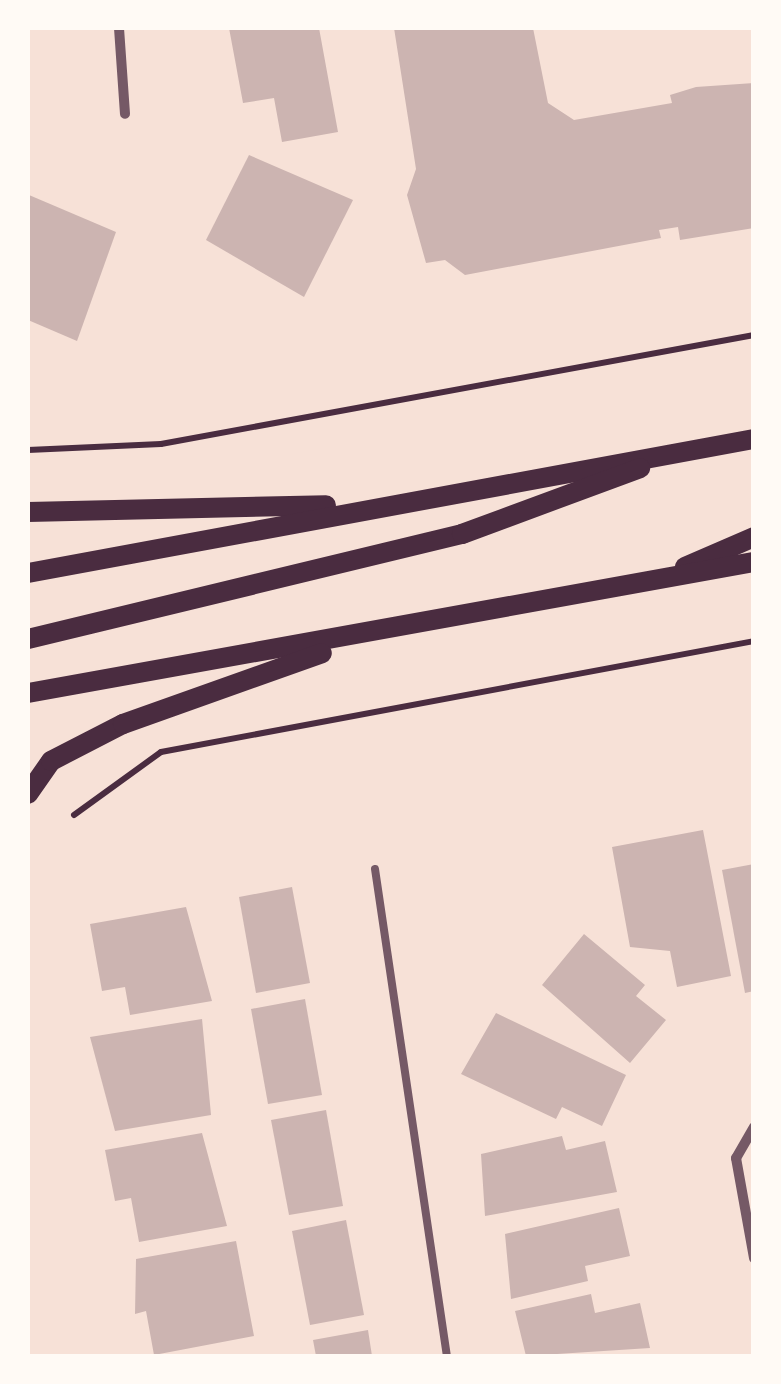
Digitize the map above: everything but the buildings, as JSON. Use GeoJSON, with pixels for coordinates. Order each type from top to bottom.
{"type":"FeatureCollection","features":[{"type":"Feature","properties":{"kind":"main road"},"geometry":{"type":"LineString","coordinates":[[28,573],[392,502],[754,439]]}},
{"type":"Feature","properties":{"kind":"main road"},"geometry":{"type":"LineString","coordinates":[[28,639],[462,534],[689,450]]}},
{"type":"Feature","properties":{"kind":"main road"},"geometry":{"type":"LineString","coordinates":[[28,512],[392,502]]}},
{"type":"Feature","properties":{"kind":"main road"},"geometry":{"type":"LineString","coordinates":[[652,582],[754,537]]}},
{"type":"Feature","properties":{"kind":"main road"},"geometry":{"type":"LineString","coordinates":[[28,693],[378,634],[754,562]]}},
{"type":"Feature","properties":{"kind":"main road"},"geometry":{"type":"LineString","coordinates":[[28,794],[51,762],[123,724],[378,634]]}},
{"type":"Feature","properties":{"kind":"street"},"geometry":{"type":"LineString","coordinates":[[119,28],[125,114]]}},
{"type":"Feature","properties":{"kind":"street"},"geometry":{"type":"LineString","coordinates":[[754,1127],[736,1158],[754,1258]]}},
{"type":"Feature","properties":{"kind":"lane"},"geometry":{"type":"LineString","coordinates":[[375,869],[447,1356]]}},
{"type":"Feature","properties":{"kind":"path"},"geometry":{"type":"LineString","coordinates":[[28,450],[161,444],[754,336]]}},
{"type":"Feature","properties":{"kind":"path"},"geometry":{"type":"LineString","coordinates":[[74,815],[161,752],[754,641]]}}]}
